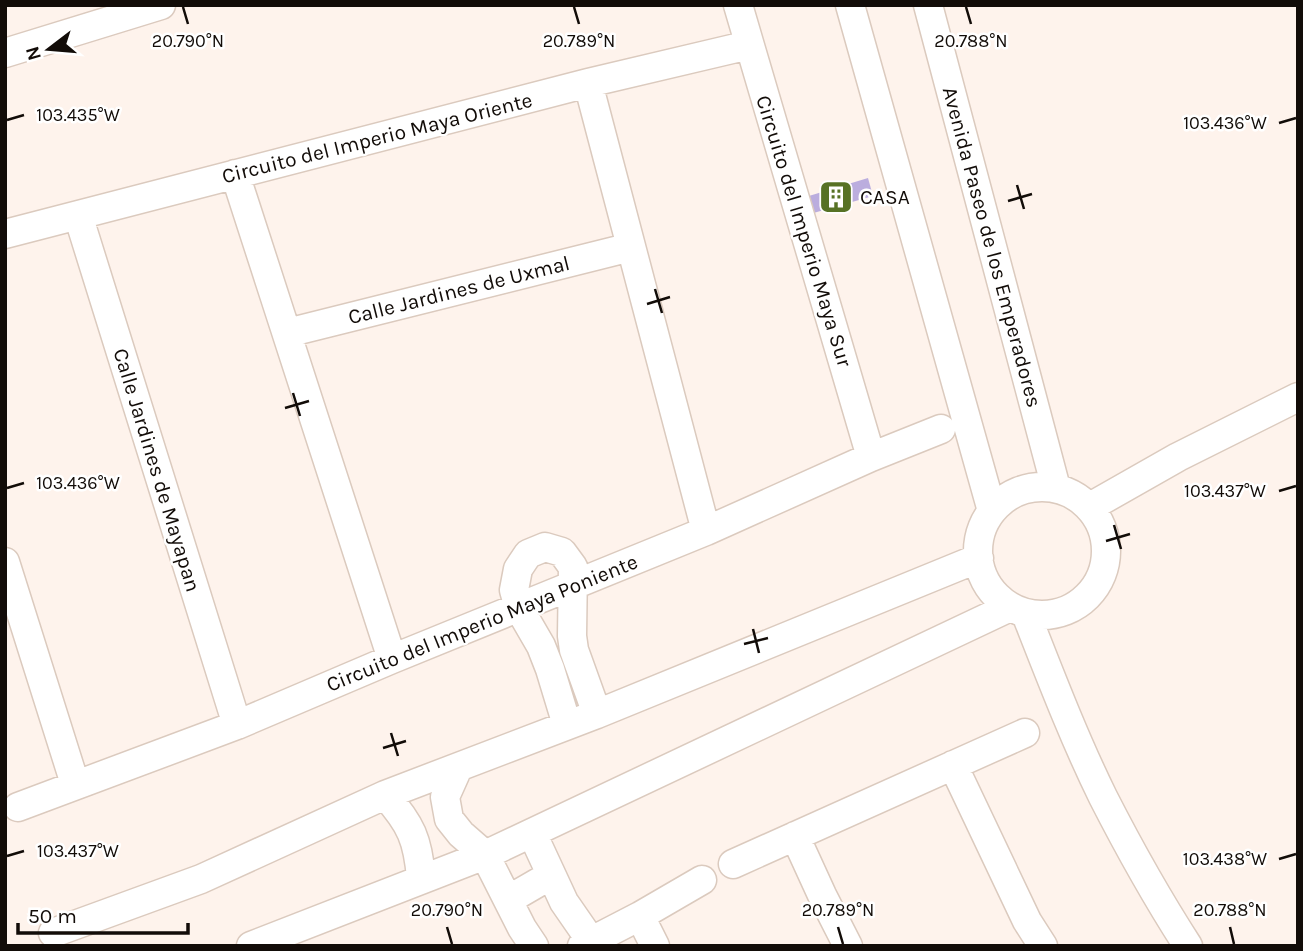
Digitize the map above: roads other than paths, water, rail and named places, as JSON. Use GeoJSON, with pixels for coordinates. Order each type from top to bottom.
{"type":"FeatureCollection","features":[{"type":"Feature","properties":{"kind":"street"},"geometry":{"type":"LineString","coordinates":[[6,48],[161,5]]}},
{"type":"Feature","properties":{"kind":"street","name":"Circuito del Imperio Maya Sur"},"geometry":{"type":"LineString","coordinates":[[738,5],[871,457]]}},
{"type":"Feature","properties":{"kind":"street"},"geometry":{"type":"LineString","coordinates":[[849,5],[992,511]]}},
{"type":"Feature","properties":{"kind":"street","name":"Avenida Paseo de los Emperadores"},"geometry":{"type":"LineString","coordinates":[[928,5],[1056,488]]}},
{"type":"Feature","properties":{"kind":"street","name":"Circuito del Imperio Maya Oriente"},"geometry":{"type":"LineString","coordinates":[[5,234],[588,83],[749,45]]}},
{"type":"Feature","properties":{"kind":"street"},"geometry":{"type":"LineString","coordinates":[[588,83],[706,531]]}},
{"type":"Feature","properties":{"kind":"street"},"geometry":{"type":"LineString","coordinates":[[235,174],[392,659]]}},
{"type":"Feature","properties":{"kind":"street","name":"Calle Jardines de Mayapan"},"geometry":{"type":"LineString","coordinates":[[78,215],[237,725]]}},
{"type":"Feature","properties":{"kind":"street","name":"Calle Jardines de Uxmal"},"geometry":{"type":"LineString","coordinates":[[287,334],[631,247]]}},
{"type":"Feature","properties":{"kind":"street"},"geometry":{"type":"LineString","coordinates":[[1090,507],[1178,457],[1298,397]]}},
{"type":"Feature","properties":{"kind":"street","name":"Circuito del Imperio Maya Poniente"},"geometry":{"type":"LineString","coordinates":[[18,807],[237,725],[706,531],[871,457],[941,429]]}},
{"type":"Feature","properties":{"kind":"street"},"geometry":{"type":"LineString","coordinates":[[1038,487],[1056,488],[1090,507],[1104,531],[1107,558],[1098,585],[1079,605],[1053,615],[1018,610],[995,594],[989,586],[979,558],[979,541],[992,511],[1005,499],[1038,487]]}},
{"type":"Feature","properties":{"kind":"street"},"geometry":{"type":"LineString","coordinates":[[567,725],[541,646],[519,608],[514,590],[518,569],[528,554],[545,547],[562,552],[573,567],[574,650],[597,714]]}},
{"type":"Feature","properties":{"kind":"street"},"geometry":{"type":"LineString","coordinates":[[53,933],[201,879],[385,795],[597,714],[979,558]]}},
{"type":"Feature","properties":{"kind":"street"},"geometry":{"type":"LineString","coordinates":[[5,562],[75,785]]}},
{"type":"Feature","properties":{"kind":"street"},"geometry":{"type":"LineString","coordinates":[[250,946],[485,855],[1018,610]]}},
{"type":"Feature","properties":{"kind":"street"},"geometry":{"type":"LineString","coordinates":[[1018,610],[1102,795],[1156,895],[1188,946]]}},
{"type":"Feature","properties":{"kind":"street"},"geometry":{"type":"LineString","coordinates":[[550,669],[578,660]]}},
{"type":"Feature","properties":{"kind":"street"},"geometry":{"type":"LineString","coordinates":[[733,864],[1025,733]]}},
{"type":"Feature","properties":{"kind":"street"},"geometry":{"type":"LineString","coordinates":[[953,765],[1027,921],[1043,946]]}},
{"type":"Feature","properties":{"kind":"street"},"geometry":{"type":"LineString","coordinates":[[458,768],[445,797],[449,819],[461,834],[485,855],[534,946]]}},
{"type":"Feature","properties":{"kind":"street"},"geometry":{"type":"LineString","coordinates":[[385,795],[401,812],[412,833],[419,855],[421,878]]}},
{"type":"Feature","properties":{"kind":"street"},"geometry":{"type":"LineString","coordinates":[[532,832],[586,944],[702,880]]}},
{"type":"Feature","properties":{"kind":"street"},"geometry":{"type":"LineString","coordinates":[[796,836],[848,946]]}},
{"type":"Feature","properties":{"kind":"street"},"geometry":{"type":"LineString","coordinates":[[508,900],[551,875]]}},
{"type":"Feature","properties":{"kind":"street"},"geometry":{"type":"LineString","coordinates":[[640,916],[655,946]]}},
{"type":"Feature","properties":{"kind":"place","name":"CASA"},"geometry":{"type":"Point","coordinates":[836,197]}}]}
